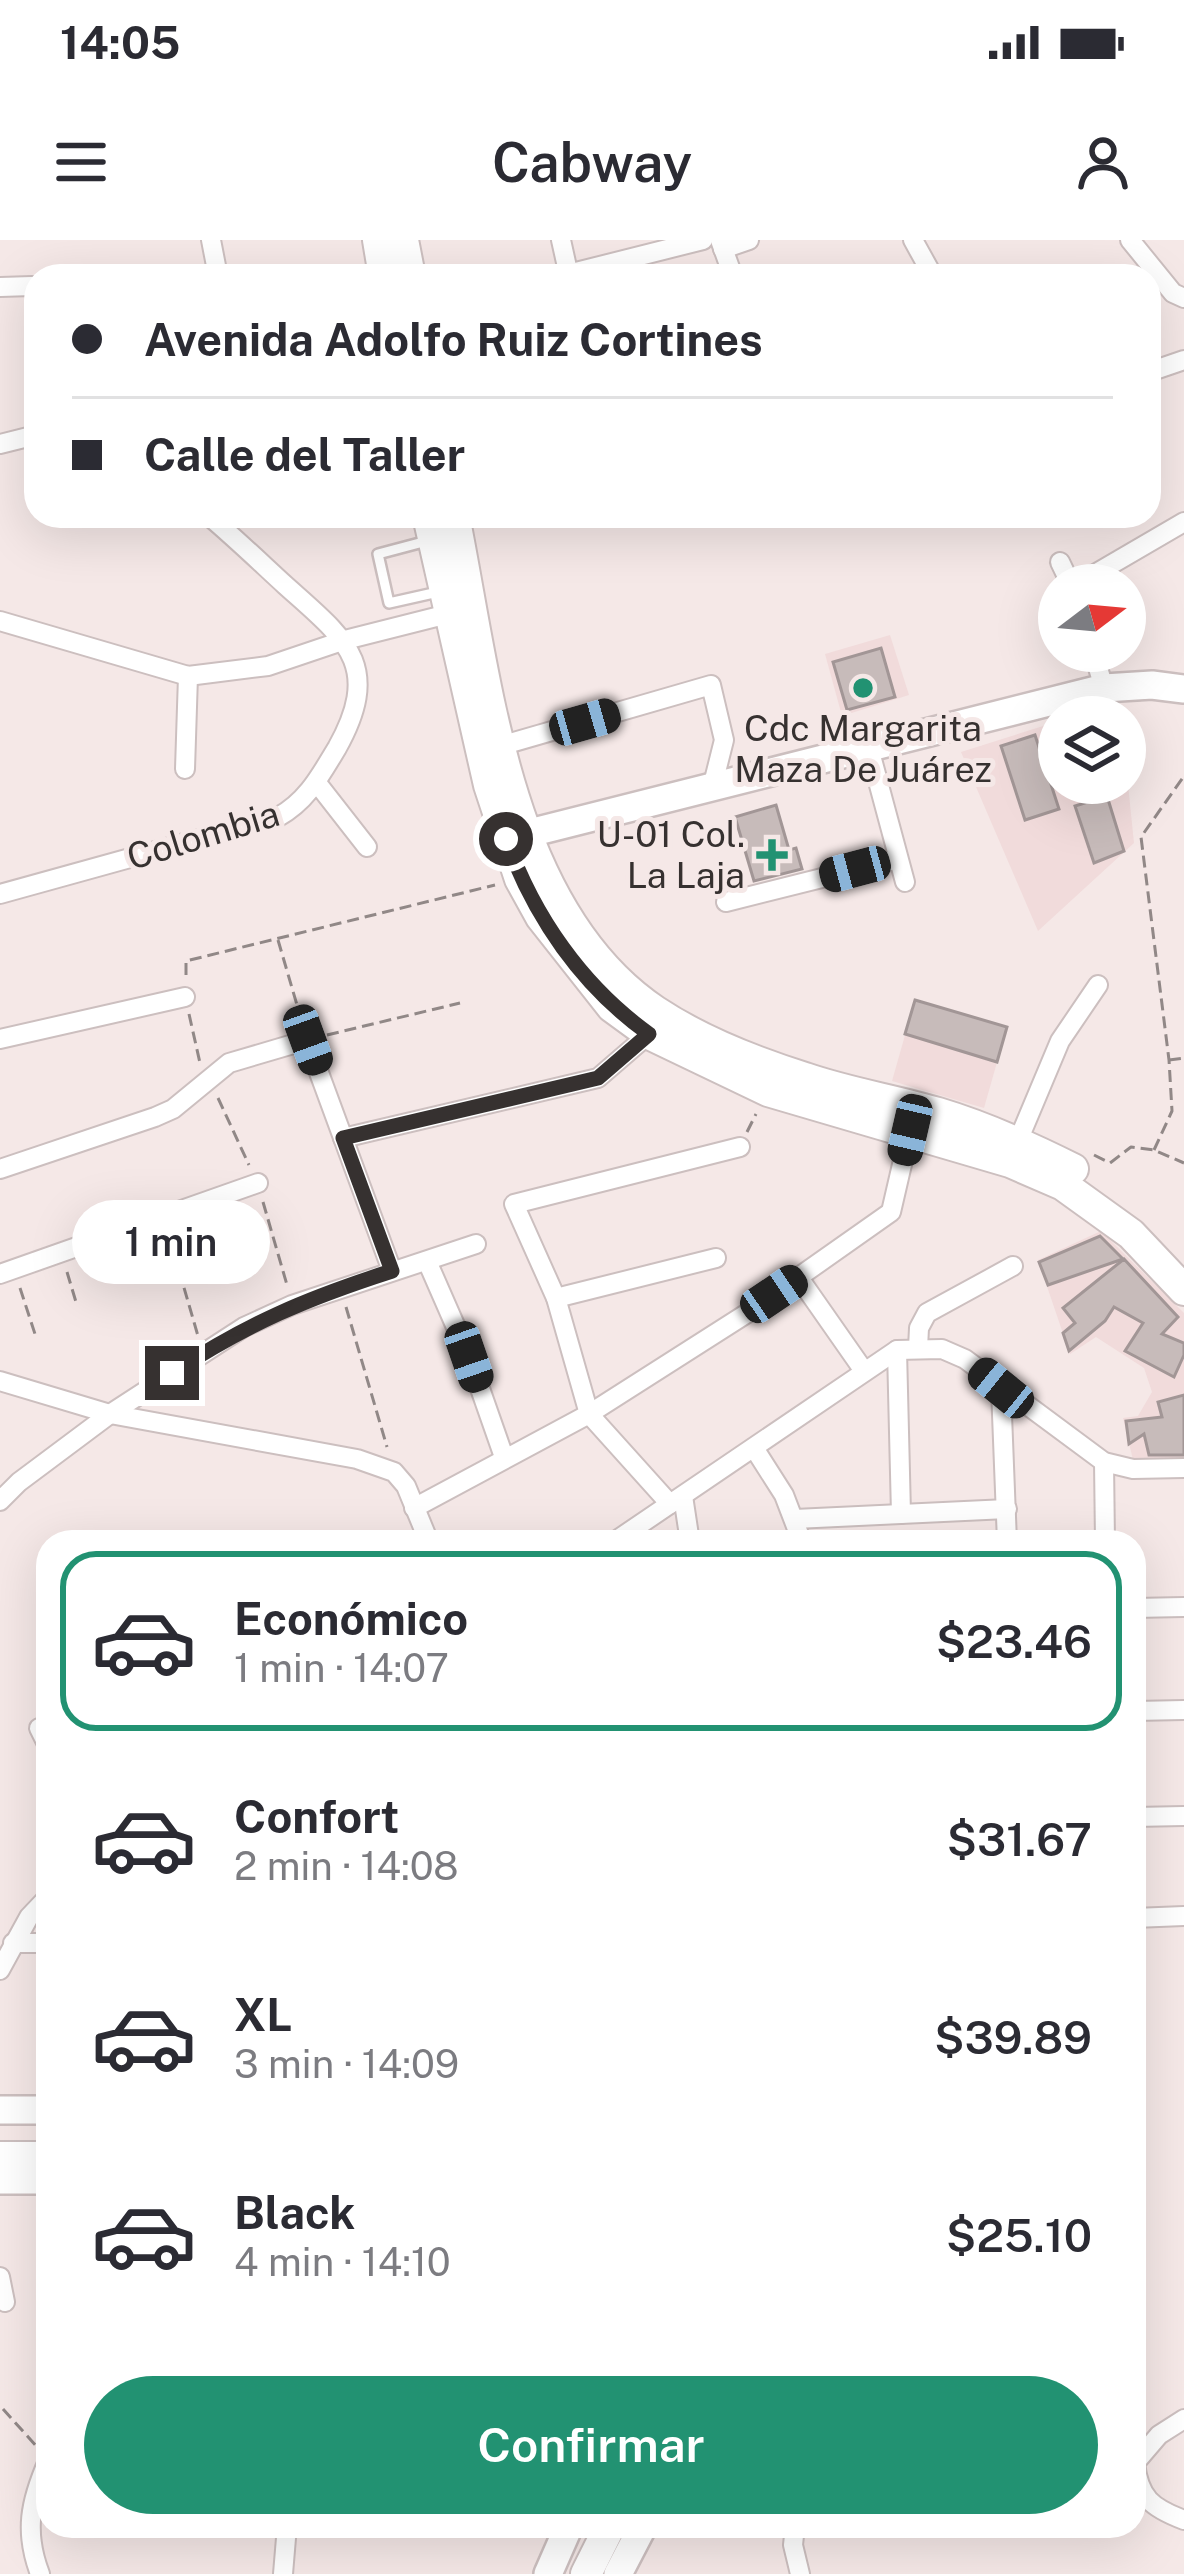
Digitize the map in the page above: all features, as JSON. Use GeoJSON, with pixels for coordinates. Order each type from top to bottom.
{"type":"FeatureCollection","features":[{"type":"Feature","properties":{"kind":"main road"},"geometry":{"type":"LineString","coordinates":[[439,528],[445,602],[489,785],[569,921],[607,968],[654,1010],[702,1038],[805,1078],[938,1113],[1018,1141],[1076,1171],[1137,1213],[1184,1259]]}},
{"type":"Feature","properties":{"kind":"main road"},"geometry":{"type":"LineString","coordinates":[[440,528],[500,746],[520,879],[578,968],[612,1007],[649,1034],[767,1091],[910,1130],[1010,1162],[1063,1185],[1131,1234],[1184,1290]]}},
{"type":"Feature","properties":{"kind":"main road"},"geometry":{"type":"LineString","coordinates":[[0,2137],[36,2138]]}},
{"type":"Feature","properties":{"kind":"main road"},"geometry":{"type":"LineString","coordinates":[[0,2157],[36,2157]]}},
{"type":"Feature","properties":{"kind":"main road"},"geometry":{"type":"LineString","coordinates":[[567,2574],[583,2538]]}},
{"type":"Feature","properties":{"kind":"main road"},"geometry":{"type":"LineString","coordinates":[[586,2574],[604,2538]]}},
{"type":"Feature","properties":{"kind":"street"},"geometry":{"type":"LineString","coordinates":[[611,264],[704,240]]}},
{"type":"Feature","properties":{"kind":"street"},"geometry":{"type":"LineString","coordinates":[[722,245],[749,240]]}},
{"type":"Feature","properties":{"kind":"street"},"geometry":{"type":"LineString","coordinates":[[1130,240],[1149,264]]}},
{"type":"Feature","properties":{"kind":"street"},"geometry":{"type":"LineString","coordinates":[[1161,278],[1184,298]]}},
{"type":"Feature","properties":{"kind":"street"},"geometry":{"type":"LineString","coordinates":[[1111,564],[1184,522]]}},
{"type":"Feature","properties":{"kind":"street"},"geometry":{"type":"LineString","coordinates":[[222,528],[345,640]]}},
{"type":"Feature","properties":{"kind":"street"},"geometry":{"type":"LineString","coordinates":[[0,621],[188,676],[268,666],[445,602]]}},
{"type":"Feature","properties":{"kind":"street","name":"Colombia"},"geometry":{"type":"LineString","coordinates":[[0,894],[278,818],[298,806],[317,783],[350,724],[356,674],[345,640]]}},
{"type":"Feature","properties":{"kind":"street"},"geometry":{"type":"LineString","coordinates":[[1099,672],[1104,688]]}},
{"type":"Feature","properties":{"kind":"street"},"geometry":{"type":"LineString","coordinates":[[184,769],[188,676]]}},
{"type":"Feature","properties":{"kind":"street"},"geometry":{"type":"LineString","coordinates":[[500,746],[711,685],[724,740],[712,788]]}},
{"type":"Feature","properties":{"kind":"street"},"geometry":{"type":"LineString","coordinates":[[517,836],[1104,688],[1184,689]]}},
{"type":"Feature","properties":{"kind":"street"},"geometry":{"type":"LineString","coordinates":[[868,748],[904,882]]}},
{"type":"Feature","properties":{"kind":"street"},"geometry":{"type":"LineString","coordinates":[[317,783],[367,847]]}},
{"type":"Feature","properties":{"kind":"street"},"geometry":{"type":"LineString","coordinates":[[726,902],[898,859]]}},
{"type":"Feature","properties":{"kind":"street"},"geometry":{"type":"LineString","coordinates":[[1018,1141],[1060,1041],[1098,985]]}},
{"type":"Feature","properties":{"kind":"street"},"geometry":{"type":"LineString","coordinates":[[0,1039],[185,997]]}},
{"type":"Feature","properties":{"kind":"street"},"geometry":{"type":"LineString","coordinates":[[343,1138],[598,1078],[649,1034]]}},
{"type":"Feature","properties":{"kind":"street"},"geometry":{"type":"LineString","coordinates":[[0,1169],[155,1117],[173,1109],[230,1063],[308,1040],[392,1271]]}},
{"type":"Feature","properties":{"kind":"street"},"geometry":{"type":"LineString","coordinates":[[414,1508],[590,1414],[749,1312],[891,1212],[910,1130]]}},
{"type":"Feature","properties":{"kind":"street"},"geometry":{"type":"LineString","coordinates":[[686,1530],[676,1500],[590,1414],[556,1298],[514,1204],[740,1147]]}},
{"type":"Feature","properties":{"kind":"street"},"geometry":{"type":"LineString","coordinates":[[7,1271],[258,1184]]}},
{"type":"Feature","properties":{"kind":"street"},"geometry":{"type":"LineString","coordinates":[[0,1502],[19,1482],[110,1414],[276,1312],[476,1244]]}},
{"type":"Feature","properties":{"kind":"street"},"geometry":{"type":"LineString","coordinates":[[556,1298],[716,1258]]}},
{"type":"Feature","properties":{"kind":"street"},"geometry":{"type":"LineString","coordinates":[[427,1261],[469,1357],[504,1457]]}},
{"type":"Feature","properties":{"kind":"street"},"geometry":{"type":"LineString","coordinates":[[918,1348],[919,1328],[927,1312],[1013,1266]]}},
{"type":"Feature","properties":{"kind":"street"},"geometry":{"type":"LineString","coordinates":[[800,1277],[864,1371]]}},
{"type":"Feature","properties":{"kind":"street"},"geometry":{"type":"LineString","coordinates":[[632,1530],[897,1350],[942,1349],[965,1360],[1104,1462],[1133,1469],[1184,1468]]}},
{"type":"Feature","properties":{"kind":"street"},"geometry":{"type":"LineString","coordinates":[[897,1350],[901,1514]]}},
{"type":"Feature","properties":{"kind":"street"},"geometry":{"type":"LineString","coordinates":[[0,1381],[110,1414],[357,1460],[394,1472],[406,1486],[424,1530]]}},
{"type":"Feature","properties":{"kind":"street"},"geometry":{"type":"LineString","coordinates":[[1001,1388],[1007,1530]]}},
{"type":"Feature","properties":{"kind":"street"},"geometry":{"type":"LineString","coordinates":[[754,1448],[798,1530]]}},
{"type":"Feature","properties":{"kind":"street"},"geometry":{"type":"LineString","coordinates":[[1104,1462],[1105,1530]]}},
{"type":"Feature","properties":{"kind":"street"},"geometry":{"type":"LineString","coordinates":[[795,1519],[1006,1509]]}},
{"type":"Feature","properties":{"kind":"street"},"geometry":{"type":"LineString","coordinates":[[1146,1607],[1184,1607]]}},
{"type":"Feature","properties":{"kind":"street"},"geometry":{"type":"LineString","coordinates":[[1146,1711],[1184,1710]]}},
{"type":"Feature","properties":{"kind":"street"},"geometry":{"type":"LineString","coordinates":[[1146,1817],[1184,1816]]}},
{"type":"Feature","properties":{"kind":"street"},"geometry":{"type":"LineString","coordinates":[[0,1970],[36,1913]]}},
{"type":"Feature","properties":{"kind":"street"},"geometry":{"type":"LineString","coordinates":[[1146,1918],[1184,1916]]}},
{"type":"Feature","properties":{"kind":"street"},"geometry":{"type":"LineString","coordinates":[[13,1943],[36,1943]]}},
{"type":"Feature","properties":{"kind":"street"},"geometry":{"type":"LineString","coordinates":[[0,2110],[36,2110]]}},
{"type":"Feature","properties":{"kind":"street"},"geometry":{"type":"LineString","coordinates":[[0,2180],[36,2180]]}},
{"type":"Feature","properties":{"kind":"street"},"geometry":{"type":"LineString","coordinates":[[0,2277],[4,2302]]}},
{"type":"Feature","properties":{"kind":"street"},"geometry":{"type":"LineString","coordinates":[[1146,2449],[1159,2434],[1184,2419]]}},
{"type":"Feature","properties":{"kind":"street"},"geometry":{"type":"LineString","coordinates":[[36,2499],[29,2546],[40,2574]]}},
{"type":"Feature","properties":{"kind":"street"},"geometry":{"type":"LineString","coordinates":[[1146,2499],[1151,2507],[1184,2521]]}},
{"type":"Feature","properties":{"kind":"street"},"geometry":{"type":"LineString","coordinates":[[283,2574],[286,2538]]}},
{"type":"Feature","properties":{"kind":"street"},"geometry":{"type":"LineString","coordinates":[[548,2574],[564,2538]]}},
{"type":"Feature","properties":{"kind":"street"},"geometry":{"type":"LineString","coordinates":[[618,2574],[637,2538]]}},
{"type":"Feature","properties":{"kind":"street"},"geometry":{"type":"LineString","coordinates":[[794,2538],[800,2574]]}},
{"type":"Feature","properties":{"kind":"lane"},"geometry":{"type":"LineString","coordinates":[[429,528],[379,554],[389,603],[445,602]]}},
{"type":"Feature","properties":{"kind":"path"},"geometry":{"type":"LineString","coordinates":[[1154,1150],[1172,1111],[1141,837],[1184,776]]}},
{"type":"Feature","properties":{"kind":"path"},"geometry":{"type":"LineString","coordinates":[[1178,784],[1184,791]]}},
{"type":"Feature","properties":{"kind":"path"},"geometry":{"type":"LineString","coordinates":[[206,1084],[185,997],[186,961],[520,879]]}},
{"type":"Feature","properties":{"kind":"path"},"geometry":{"type":"LineString","coordinates":[[278,940],[308,1040],[460,1003]]}},
{"type":"Feature","properties":{"kind":"path"},"geometry":{"type":"LineString","coordinates":[[1169,1060],[1184,1058]]}},
{"type":"Feature","properties":{"kind":"path"},"geometry":{"type":"LineString","coordinates":[[740,1147],[767,1091]]}},
{"type":"Feature","properties":{"kind":"path"},"geometry":{"type":"LineString","coordinates":[[1090,1153],[1110,1163],[1130,1147],[1184,1162]]}},
{"type":"Feature","properties":{"kind":"path"},"geometry":{"type":"LineString","coordinates":[[163,1217],[203,1353]]}},
{"type":"Feature","properties":{"kind":"path"},"geometry":{"type":"LineString","coordinates":[[61,1253],[76,1302]]}},
{"type":"Feature","properties":{"kind":"path"},"geometry":{"type":"LineString","coordinates":[[7,1271],[34,1334]]}},
{"type":"Feature","properties":{"kind":"path"},"geometry":{"type":"LineString","coordinates":[[341,1288],[394,1472]]}},
{"type":"Feature","properties":{"kind":"path"},"geometry":{"type":"LineString","coordinates":[[3,2409],[36,2447]]}},
{"type":"Feature","properties":{"kind":"shaded area"},"geometry":{"type":"Polygon","coordinates":[[[890,635],[909,695],[842,716],[825,654],[890,635]]]}},
{"type":"Feature","properties":{"kind":"shaded area"},"geometry":{"type":"Polygon","coordinates":[[[1038,728],[1038,804],[1130,804],[1134,843],[1038,931],[961,752],[1038,728]]]}},
{"type":"Feature","properties":{"kind":"shaded area"},"geometry":{"type":"Polygon","coordinates":[[[915,1000],[1007,1027],[984,1108],[892,1081],[915,1000]]]}},
{"type":"Feature","properties":{"kind":"shaded area"},"geometry":{"type":"Polygon","coordinates":[[[1101,1231],[1184,1313],[1184,1460],[1134,1464],[1123,1418],[1138,1416],[1152,1392],[1144,1368],[1096,1337],[1070,1354],[1038,1260],[1101,1231]]]}},
{"type":"Feature","properties":{"kind":"building"},"geometry":{"type":"Polygon","coordinates":[[[881,648],[895,697],[847,710],[833,662],[881,648]]]}},
{"type":"Feature","properties":{"kind":"building"},"geometry":{"type":"Polygon","coordinates":[[[1035,735],[1038,804],[1057,804],[1059,809],[1025,820],[1001,746],[1035,735]]]}},
{"type":"Feature","properties":{"kind":"building"},"geometry":{"type":"Polygon","coordinates":[[[1109,804],[1124,851],[1094,863],[1075,806],[1109,804]]]}},
{"type":"Feature","properties":{"kind":"building","name":"U-01 Col. La Laja"},"geometry":{"type":"Polygon","coordinates":[[[776,805],[789,850],[796,848],[802,869],[754,881],[735,817],[776,805]]]}},
{"type":"Feature","properties":{"kind":"building"},"geometry":{"type":"Polygon","coordinates":[[[915,1000],[1007,1027],[997,1062],[905,1034],[915,1000]]]}},
{"type":"Feature","properties":{"kind":"building"},"geometry":{"type":"Polygon","coordinates":[[[1100,1236],[1123,1259],[1048,1285],[1039,1262],[1100,1236]]]}},
{"type":"Feature","properties":{"kind":"building"},"geometry":{"type":"Polygon","coordinates":[[[1124,1259],[1178,1317],[1162,1334],[1184,1343],[1174,1377],[1125,1351],[1143,1323],[1114,1307],[1105,1321],[1069,1351],[1063,1333],[1075,1323],[1063,1308],[1124,1259]]]}},
{"type":"Feature","properties":{"kind":"building"},"geometry":{"type":"Polygon","coordinates":[[[1184,1395],[1184,1455],[1149,1455],[1144,1434],[1129,1444],[1126,1421],[1162,1417],[1158,1402],[1184,1395]]]}},
{"type":"Feature","properties":{"kind":"place","name":"Cdc Margarita Maza De Juárez"},"geometry":{"type":"Point","coordinates":[863,688]}},
{"type":"Feature","properties":{"kind":"place","name":"U-01 Col. La Laja"},"geometry":{"type":"Point","coordinates":[772,855]}},
{"type":"Feature","properties":{"kind":"route"},"geometry":{"type":"LineString","coordinates":[[172,1373],[244,1328],[292,1305],[392,1271],[343,1138],[598,1078],[649,1034],[612,1007],[578,968],[520,879],[506,839]]}}]}
